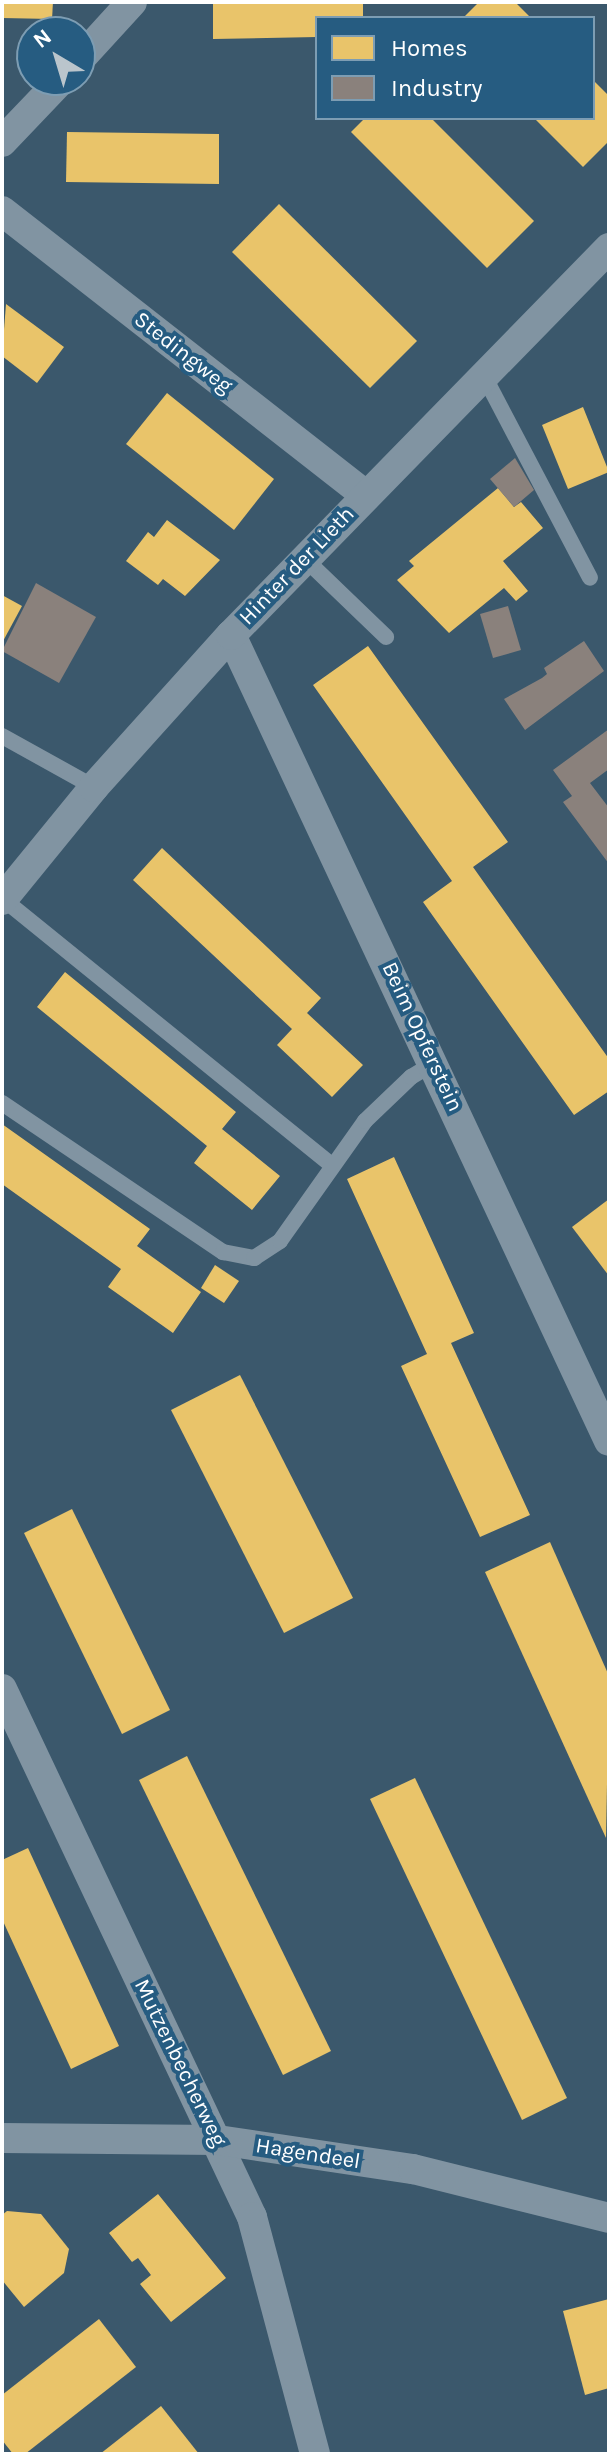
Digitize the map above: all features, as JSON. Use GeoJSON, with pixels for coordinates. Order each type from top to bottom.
{"type":"FeatureCollection","features":[{"type":"Feature","properties":{"kind":"street"},"geometry":{"type":"LineString","coordinates":[[96,41],[132,2]]}},
{"type":"Feature","properties":{"kind":"street"},"geometry":{"type":"LineString","coordinates":[[2,142],[46,96]]}},
{"type":"Feature","properties":{"kind":"street","name":"Stedingweg"},"geometry":{"type":"LineString","coordinates":[[2,211],[365,495]]}},
{"type":"Feature","properties":{"kind":"street","name":"Hinter der Lieth"},"geometry":{"type":"LineString","coordinates":[[2,899],[94,787],[231,635],[609,248]]}},
{"type":"Feature","properties":{"kind":"street","name":"Beim Opferstein"},"geometry":{"type":"LineString","coordinates":[[231,635],[609,1441]]}},
{"type":"Feature","properties":{"kind":"street","name":"Mutzenbecherweg"},"geometry":{"type":"LineString","coordinates":[[2,1689],[252,2217],[315,2454]]}},
{"type":"Feature","properties":{"kind":"street","name":"Hagendeel"},"geometry":{"type":"LineString","coordinates":[[2,2138],[218,2140],[413,2169],[609,2218]]}},
{"type":"Feature","properties":{"kind":"lane"},"geometry":{"type":"LineString","coordinates":[[483,374],[590,578]]}},
{"type":"Feature","properties":{"kind":"lane"},"geometry":{"type":"LineString","coordinates":[[304,558],[386,637]]}},
{"type":"Feature","properties":{"kind":"lane"},"geometry":{"type":"LineString","coordinates":[[2,736],[94,787]]}},
{"type":"Feature","properties":{"kind":"lane"},"geometry":{"type":"LineString","coordinates":[[2,899],[331,1165]]}},
{"type":"Feature","properties":{"kind":"lane"},"geometry":{"type":"LineString","coordinates":[[2,1103],[239,1259],[254,1258],[280,1241],[331,1165],[392,1093],[434,1063]]}},
{"type":"Feature","properties":{"kind":"building: Homes"},"geometry":{"type":"Polygon","coordinates":[[[2,2],[53,2],[52,16],[2,18],[2,2]]]}},
{"type":"Feature","properties":{"kind":"building: Homes"},"geometry":{"type":"Polygon","coordinates":[[[213,2],[363,2],[363,16],[315,16],[315,37],[213,39],[213,2]]]}},
{"type":"Feature","properties":{"kind":"building: Homes"},"geometry":{"type":"Polygon","coordinates":[[[479,2],[515,2],[529,16],[465,16],[479,2]]]}},
{"type":"Feature","properties":{"kind":"building: Homes"},"geometry":{"type":"Polygon","coordinates":[[[595,82],[609,96],[609,141],[583,167],[536,120],[595,120],[595,82]]]}},
{"type":"Feature","properties":{"kind":"building: Homes"},"geometry":{"type":"Polygon","coordinates":[[[363,120],[433,120],[534,221],[487,268],[351,132],[363,120]]]}},
{"type":"Feature","properties":{"kind":"building: Homes"},"geometry":{"type":"Polygon","coordinates":[[[67,132],[219,134],[219,184],[66,182],[67,132]]]}},
{"type":"Feature","properties":{"kind":"building: Homes"},"geometry":{"type":"Polygon","coordinates":[[[279,204],[417,341],[370,388],[232,252],[279,204]]]}},
{"type":"Feature","properties":{"kind":"building: Homes"},"geometry":{"type":"Polygon","coordinates":[[[6,304],[64,347],[37,383],[2,356],[6,304]]]}},
{"type":"Feature","properties":{"kind":"building: Homes"},"geometry":{"type":"Polygon","coordinates":[[[167,393],[274,479],[234,530],[126,444],[167,393]]]}},
{"type":"Feature","properties":{"kind":"building: Homes"},"geometry":{"type":"Polygon","coordinates":[[[583,407],[609,472],[568,489],[542,425],[583,407]]]}},
{"type":"Feature","properties":{"kind":"building: Homes"},"geometry":{"type":"Polygon","coordinates":[[[498,488],[514,507],[521,502],[543,528],[503,561],[528,591],[516,601],[504,588],[449,633],[397,580],[414,566],[409,561],[498,488]]]}},
{"type":"Feature","properties":{"kind":"building: Homes"},"geometry":{"type":"Polygon","coordinates":[[[167,520],[220,560],[185,596],[163,579],[158,585],[126,561],[148,532],[154,537],[167,520]]]}},
{"type":"Feature","properties":{"kind":"building: Homes"},"geometry":{"type":"Polygon","coordinates":[[[2,595],[22,606],[2,643],[2,595]]]}},
{"type":"Feature","properties":{"kind":"building: Homes"},"geometry":{"type":"Polygon","coordinates":[[[368,646],[508,842],[473,867],[609,1059],[609,1091],[574,1115],[423,902],[452,881],[313,685],[368,646]]]}},
{"type":"Feature","properties":{"kind":"building: Homes"},"geometry":{"type":"Polygon","coordinates":[[[162,848],[321,998],[307,1013],[363,1065],[332,1097],[277,1045],[292,1029],[133,880],[162,848]]]}},
{"type":"Feature","properties":{"kind":"building: Homes"},"geometry":{"type":"Polygon","coordinates":[[[65,972],[236,1112],[222,1129],[280,1176],[252,1210],[194,1163],[207,1146],[37,1007],[65,972]]]}},
{"type":"Feature","properties":{"kind":"building: Homes"},"geometry":{"type":"Polygon","coordinates":[[[2,1124],[150,1229],[137,1246],[201,1292],[173,1333],[108,1287],[121,1269],[2,1184],[2,1124]]]}},
{"type":"Feature","properties":{"kind":"building: Homes"},"geometry":{"type":"Polygon","coordinates":[[[394,1157],[474,1333],[451,1343],[530,1515],[480,1537],[401,1366],[427,1354],[347,1179],[394,1157]]]}},
{"type":"Feature","properties":{"kind":"building: Homes"},"geometry":{"type":"Polygon","coordinates":[[[609,1199],[609,1276],[572,1227],[609,1199]]]}},
{"type":"Feature","properties":{"kind":"building: Homes"},"geometry":{"type":"Polygon","coordinates":[[[215,1265],[239,1281],[224,1303],[201,1288],[215,1265]]]}},
{"type":"Feature","properties":{"kind":"building: Homes"},"geometry":{"type":"Polygon","coordinates":[[[240,1375],[353,1598],[284,1633],[171,1410],[240,1375]]]}},
{"type":"Feature","properties":{"kind":"building: Homes"},"geometry":{"type":"Polygon","coordinates":[[[72,1509],[170,1710],[122,1734],[24,1533],[72,1509]]]}},
{"type":"Feature","properties":{"kind":"building: Homes"},"geometry":{"type":"Polygon","coordinates":[[[550,1542],[609,1676],[606,1838],[485,1572],[550,1542]]]}},
{"type":"Feature","properties":{"kind":"building: Homes"},"geometry":{"type":"Polygon","coordinates":[[[187,1756],[331,2051],[283,2075],[139,1780],[187,1756]]]}},
{"type":"Feature","properties":{"kind":"building: Homes"},"geometry":{"type":"Polygon","coordinates":[[[415,1778],[567,2098],[522,2120],[370,1799],[415,1778]]]}},
{"type":"Feature","properties":{"kind":"building: Homes"},"geometry":{"type":"Polygon","coordinates":[[[28,1848],[119,2046],[71,2069],[2,1919],[2,1860],[28,1848]]]}},
{"type":"Feature","properties":{"kind":"building: Homes"},"geometry":{"type":"Polygon","coordinates":[[[158,2194],[226,2278],[171,2322],[140,2284],[151,2275],[138,2258],[132,2262],[109,2233],[158,2194]]]}},
{"type":"Feature","properties":{"kind":"building: Homes"},"geometry":{"type":"Polygon","coordinates":[[[7,2211],[41,2214],[69,2249],[64,2273],[24,2307],[2,2280],[2,2215],[7,2211]]]}},
{"type":"Feature","properties":{"kind":"building: Homes"},"geometry":{"type":"Polygon","coordinates":[[[609,2299],[609,2388],[585,2395],[563,2311],[609,2299]]]}},
{"type":"Feature","properties":{"kind":"building: Homes"},"geometry":{"type":"Polygon","coordinates":[[[99,2319],[136,2367],[25,2454],[13,2454],[2,2440],[2,2395],[99,2319]]]}},
{"type":"Feature","properties":{"kind":"building: Homes"},"geometry":{"type":"Polygon","coordinates":[[[161,2406],[199,2454],[100,2454],[161,2406]]]}},
{"type":"Feature","properties":{"kind":"building: Industry"},"geometry":{"type":"Polygon","coordinates":[[[515,458],[534,490],[514,507],[490,479],[515,458]]]}},
{"type":"Feature","properties":{"kind":"building: Industry"},"geometry":{"type":"Polygon","coordinates":[[[36,583],[96,617],[59,683],[2,651],[36,583]]]}},
{"type":"Feature","properties":{"kind":"building: Industry"},"geometry":{"type":"Polygon","coordinates":[[[508,606],[521,650],[493,658],[480,614],[508,606]]]}},
{"type":"Feature","properties":{"kind":"building: Industry"},"geometry":{"type":"Polygon","coordinates":[[[584,641],[604,671],[525,730],[504,699],[542,678],[547,674],[544,668],[584,641]]]}},
{"type":"Feature","properties":{"kind":"building: Industry"},"geometry":{"type":"Polygon","coordinates":[[[609,729],[609,769],[590,783],[609,808],[609,864],[563,802],[572,796],[553,770],[609,729]]]}}]}
